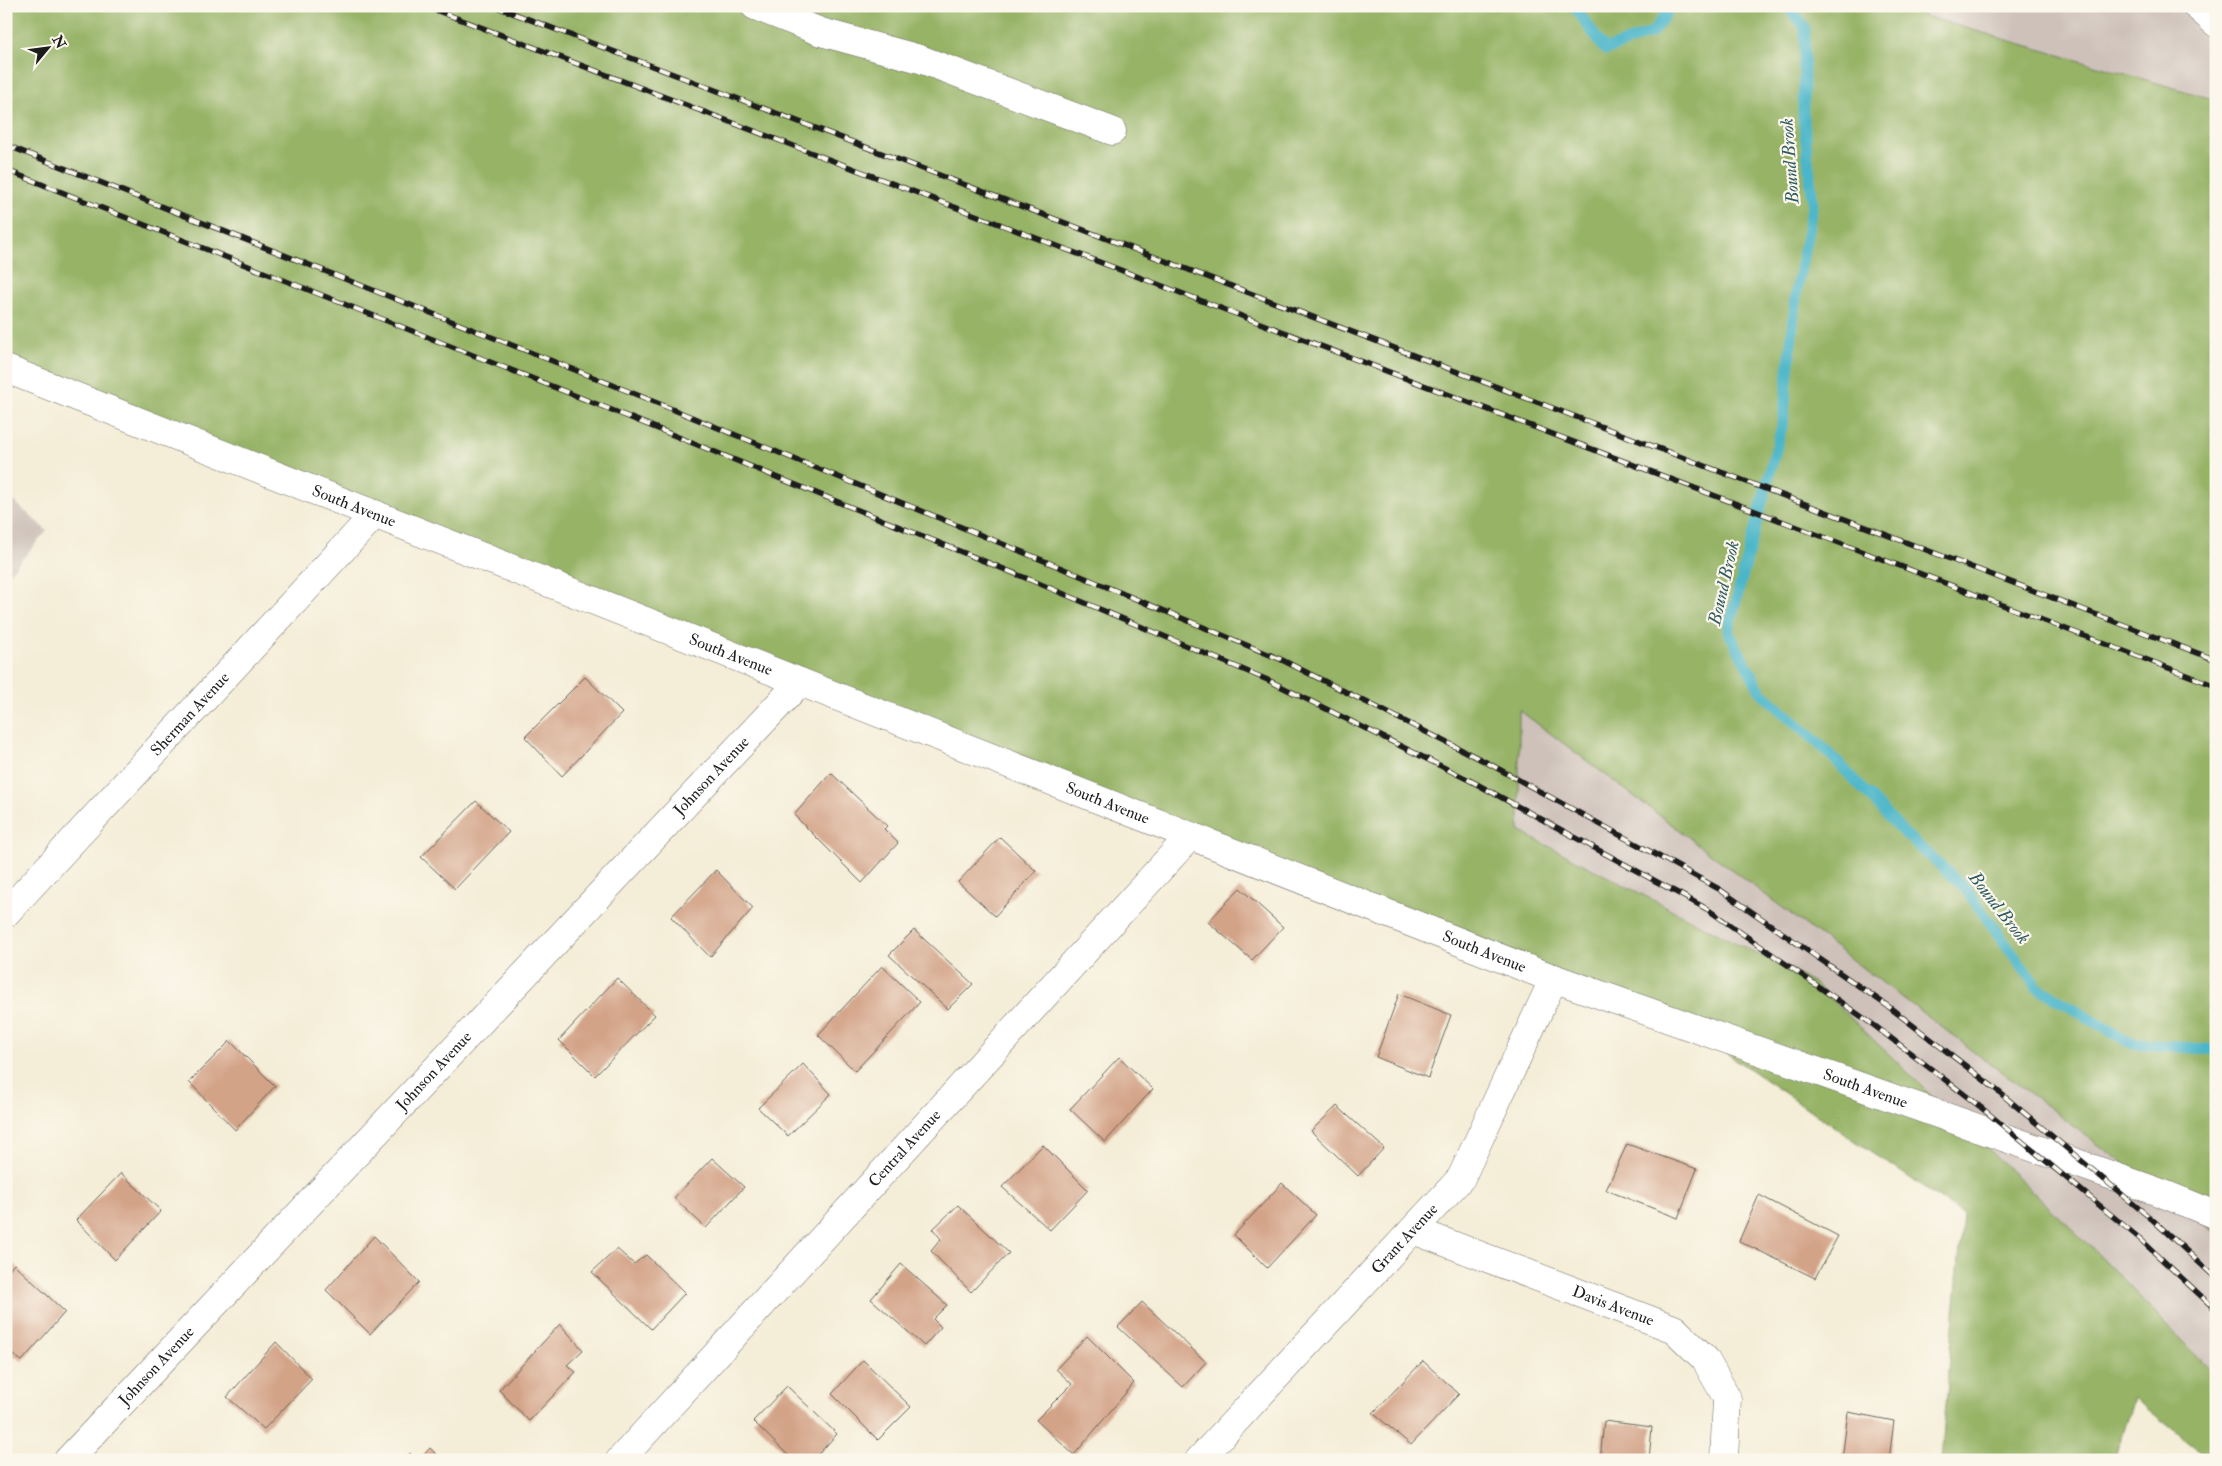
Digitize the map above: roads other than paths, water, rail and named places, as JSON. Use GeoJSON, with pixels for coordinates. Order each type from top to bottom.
{"type":"FeatureCollection","features":[{"type":"Feature","properties":{"kind":"street"},"geometry":{"type":"LineString","coordinates":[[2197,6],[2216,23]]}},
{"type":"Feature","properties":{"kind":"street"},"geometry":{"type":"LineString","coordinates":[[760,8],[821,32],[920,59],[1112,131]]}},
{"type":"Feature","properties":{"kind":"street","name":"South Avenue"},"geometry":{"type":"LineString","coordinates":[[6,369],[1554,978],[2164,1194],[2216,1215]]}},
{"type":"Feature","properties":{"kind":"street","name":"Sherman Avenue"},"geometry":{"type":"LineString","coordinates":[[6,913],[375,514]]}},
{"type":"Feature","properties":{"kind":"street","name":"Johnson Avenue"},"geometry":{"type":"LineString","coordinates":[[68,1460],[800,682]]}},
{"type":"Feature","properties":{"kind":"street","name":"Central Avenue"},"geometry":{"type":"LineString","coordinates":[[620,1460],[1190,836]]}},
{"type":"Feature","properties":{"kind":"street","name":"Grant Avenue"},"geometry":{"type":"LineString","coordinates":[[1199,1460],[1461,1178],[1554,978]]}},
{"type":"Feature","properties":{"kind":"street","name":"Davis Avenue"},"geometry":{"type":"LineString","coordinates":[[1412,1230],[1674,1329],[1705,1359],[1727,1398],[1724,1460]]}},
{"type":"Feature","properties":{"kind":"waterway","name":"Bound Brook"},"geometry":{"type":"LineString","coordinates":[[1574,6],[1605,50],[1653,32],[1672,6]]}},
{"type":"Feature","properties":{"kind":"waterway","name":"Bound Brook"},"geometry":{"type":"LineString","coordinates":[[1787,6],[1805,27],[1803,115],[1813,203],[1796,294],[1783,423],[1728,631],[1761,692],[1829,753],[1902,831],[1964,887],[2037,987],[2130,1043],[2216,1050]]}},
{"type":"Feature","properties":{"kind":"railway"},"geometry":{"type":"LineString","coordinates":[[425,6],[2216,686]]}},
{"type":"Feature","properties":{"kind":"railway"},"geometry":{"type":"LineString","coordinates":[[494,6],[2216,660]]}},
{"type":"Feature","properties":{"kind":"railway"},"geometry":{"type":"LineString","coordinates":[[6,145],[608,383],[1280,659],[1484,761],[1719,889],[1889,1007],[1993,1087],[2154,1221],[2216,1278]]}},
{"type":"Feature","properties":{"kind":"railway"},"geometry":{"type":"LineString","coordinates":[[6,170],[599,405],[1038,583],[1270,681],[1473,782],[1707,909],[1875,1026],[1978,1105],[2139,1238],[2216,1310]]}}]}
